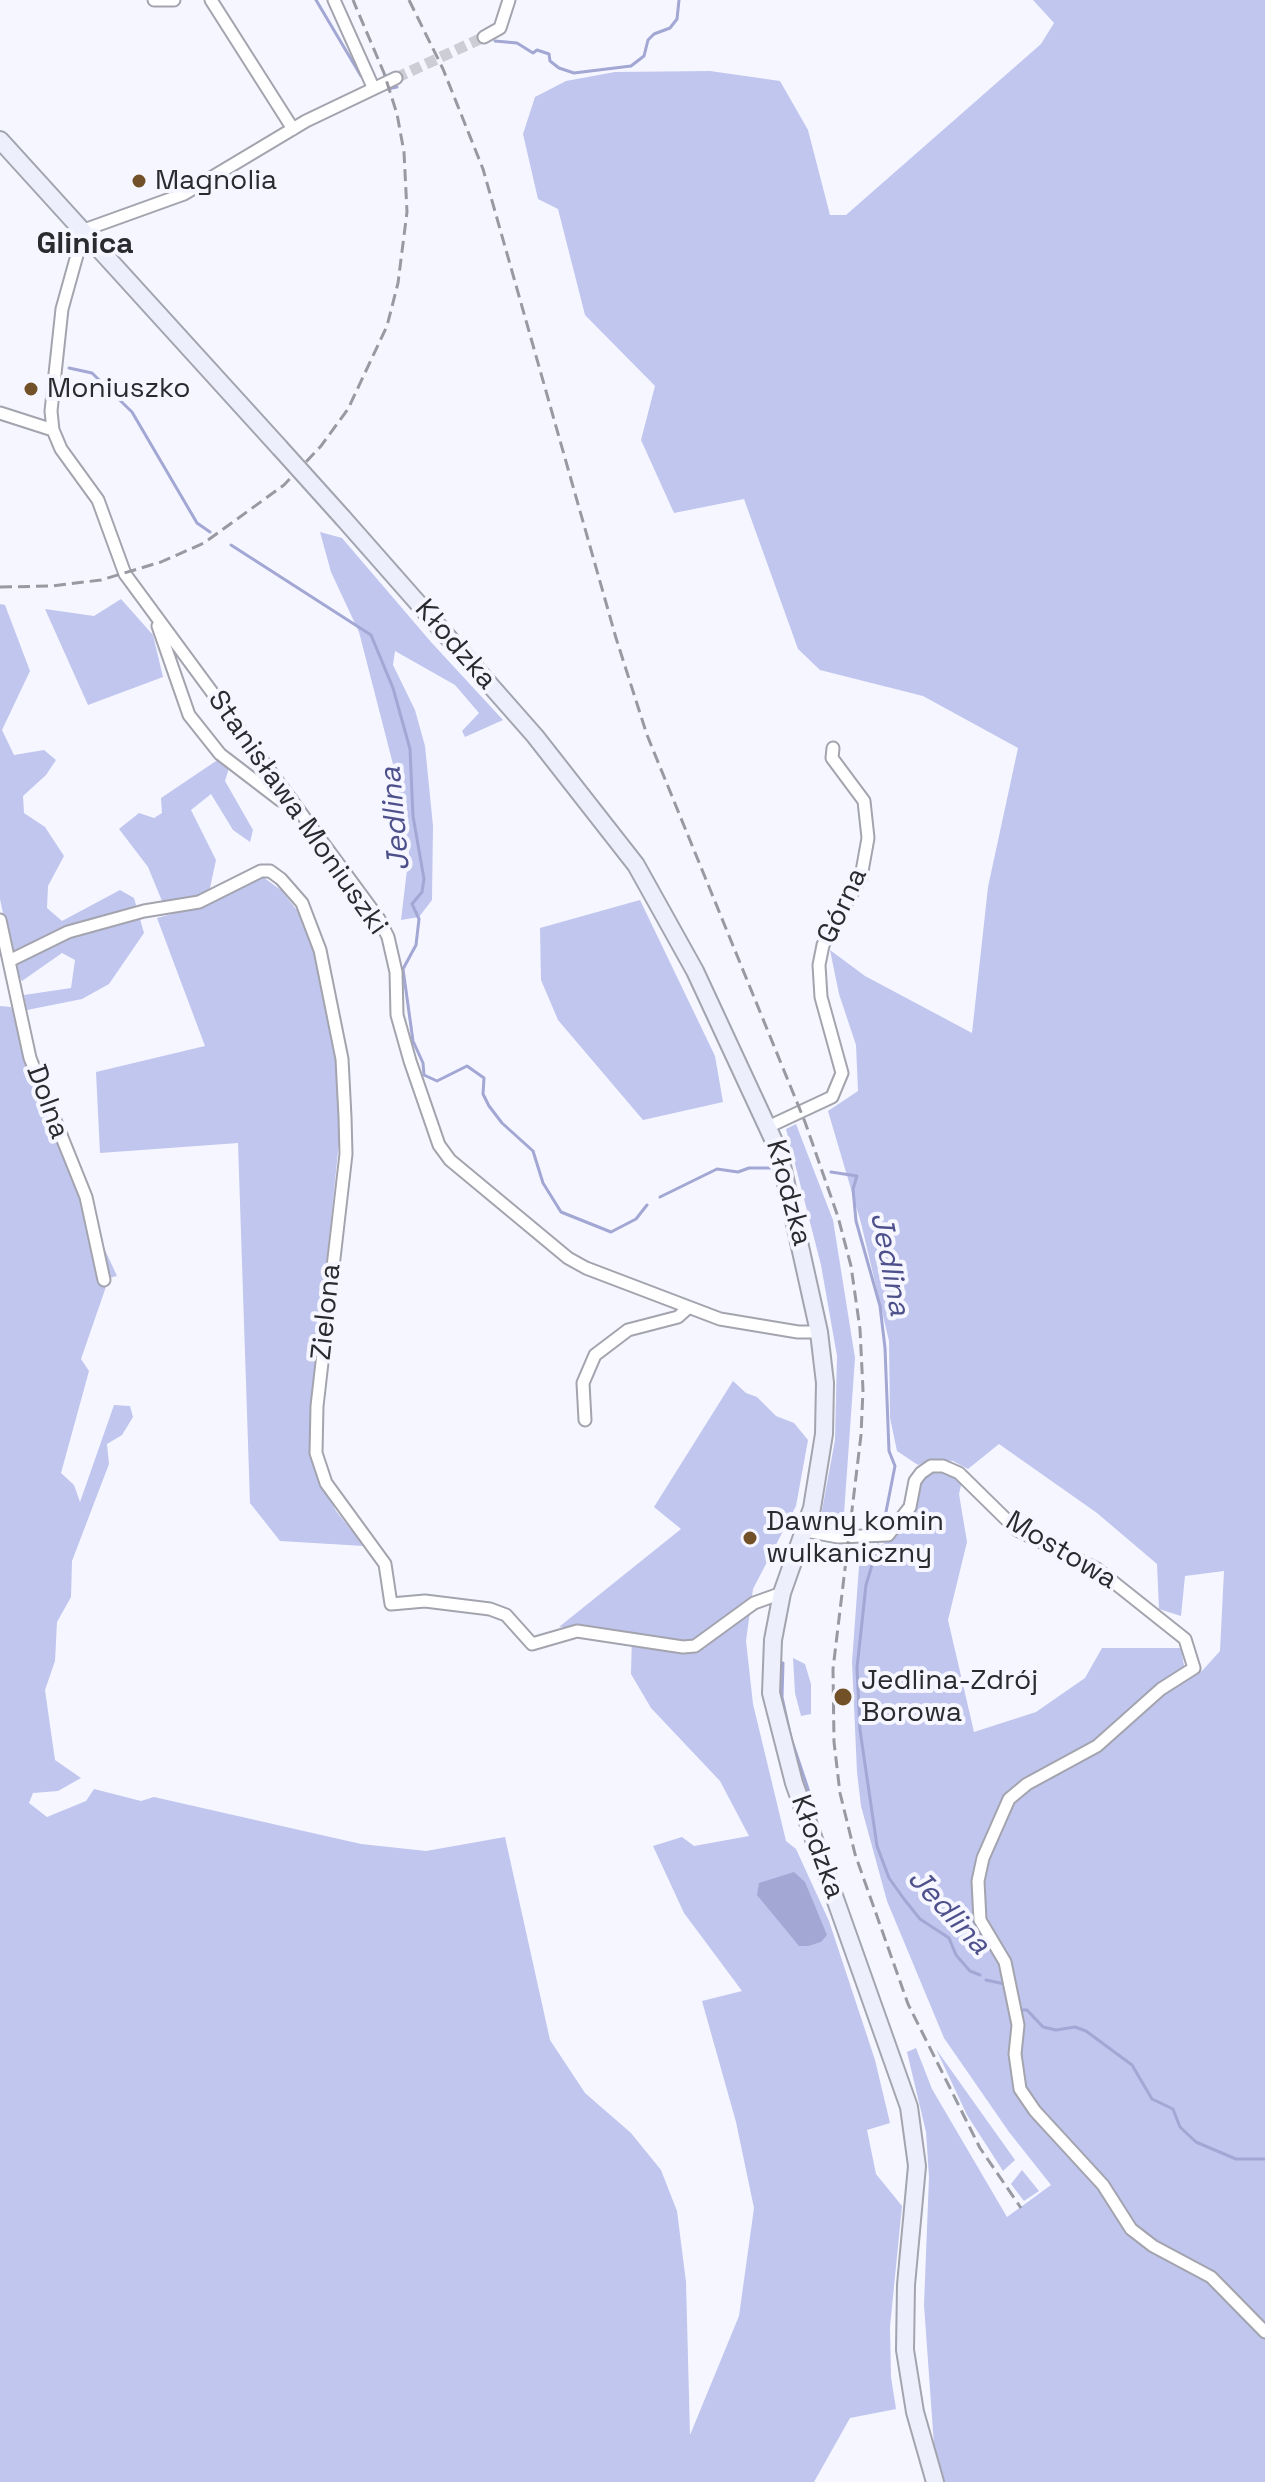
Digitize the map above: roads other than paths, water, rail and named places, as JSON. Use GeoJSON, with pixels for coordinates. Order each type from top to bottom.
{"type":"FeatureCollection","features":[{"type":"Feature","properties":{"kind":"main road","name":"Kłodzka"},"geometry":{"type":"LineString","coordinates":[[0,140],[343,518],[535,736],[636,865],[695,971],[770,1126],[790,1190],[819,1332],[825,1383],[824,1434],[817,1486],[806,1531],[782,1593],[773,1640],[771,1693],[781,1741],[902,2081],[916,2138],[905,2350],[915,2412],[935,2482]]}},
{"type":"Feature","properties":{"kind":"street"},"geometry":{"type":"LineString","coordinates":[[154,0],[174,0]]}},
{"type":"Feature","properties":{"kind":"street"},"geometry":{"type":"LineString","coordinates":[[211,0],[293,129]]}},
{"type":"Feature","properties":{"kind":"street"},"geometry":{"type":"LineString","coordinates":[[334,0],[373,87]]}},
{"type":"Feature","properties":{"kind":"street"},"geometry":{"type":"LineString","coordinates":[[484,37],[500,28],[509,0]]}},
{"type":"Feature","properties":{"kind":"street"},"geometry":{"type":"LineString","coordinates":[[84,230],[184,194],[293,129],[396,78]]}},
{"type":"Feature","properties":{"kind":"street","name":"Stanisława Moniuszki"},"geometry":{"type":"LineString","coordinates":[[84,230],[62,309],[51,411],[53,430],[61,449],[98,500],[125,574],[379,919],[388,937],[396,972],[397,1015],[410,1061],[445,1152],[464,1174],[568,1258],[688,1308],[745,1323],[819,1332]]}},
{"type":"Feature","properties":{"kind":"street"},"geometry":{"type":"LineString","coordinates":[[0,413],[53,430]]}},
{"type":"Feature","properties":{"kind":"street"},"geometry":{"type":"LineString","coordinates":[[155,615],[189,715],[220,754],[280,800],[292,800]]}},
{"type":"Feature","properties":{"kind":"street","name":"Górna"},"geometry":{"type":"LineString","coordinates":[[770,1126],[832,1097],[842,1073],[821,997],[819,965],[823,945],[861,877],[868,838],[864,801],[832,758],[833,748]]}},
{"type":"Feature","properties":{"kind":"street","name":"Zielona"},"geometry":{"type":"LineString","coordinates":[[11,960],[68,932],[142,907],[199,902],[261,871],[270,871],[291,889],[309,916],[320,950],[342,1059],[346,1154],[317,1406],[316,1453],[326,1483],[385,1564],[391,1604],[425,1601],[490,1609],[506,1615],[532,1644],[577,1631],[683,1647],[695,1646],[754,1603],[782,1593]]}},
{"type":"Feature","properties":{"kind":"street","name":"Dolna"},"geometry":{"type":"LineString","coordinates":[[0,920],[30,1058],[86,1197],[104,1280]]}},
{"type":"Feature","properties":{"kind":"street"},"geometry":{"type":"LineString","coordinates":[[585,1420],[583,1383],[595,1355],[628,1330],[678,1317],[688,1308]]}},
{"type":"Feature","properties":{"kind":"street","name":"Mostowa"},"geometry":{"type":"LineString","coordinates":[[806,1531],[838,1537],[888,1535],[910,1507],[915,1481],[921,1473],[931,1466],[943,1466],[959,1473],[1017,1530],[1097,1569],[1185,1639],[1194,1668],[1161,1689],[1097,1746],[1027,1784],[1009,1799],[983,1858],[978,1881],[980,1920],[1005,1962],[1018,2025],[1015,2054],[1020,2089],[1035,2111],[1103,2185],[1131,2229],[1153,2246],[1211,2277],[1265,2332]]}},
{"type":"Feature","properties":{"kind":"waterway"},"geometry":{"type":"LineString","coordinates":[[316,0],[361,76]]}},
{"type":"Feature","properties":{"kind":"waterway"},"geometry":{"type":"LineString","coordinates":[[495,41],[517,43],[533,53],[537,50],[549,54],[550,61],[559,68],[574,73],[631,66],[644,56],[648,40],[670,28],[677,19],[679,0]]}},
{"type":"Feature","properties":{"kind":"waterway"},"geometry":{"type":"LineString","coordinates":[[383,90],[397,87]]}},
{"type":"Feature","properties":{"kind":"waterway","name":"Jedlina"},"geometry":{"type":"LineString","coordinates":[[69,368],[92,373],[132,412],[197,523],[210,532]]}},
{"type":"Feature","properties":{"kind":"waterway","name":"Jedlina"},"geometry":{"type":"LineString","coordinates":[[231,545],[371,635],[393,688],[410,749],[413,816],[424,879],[422,892],[412,904],[419,919],[416,945],[403,969],[413,1041],[423,1063],[424,1075],[437,1081],[467,1066],[484,1078],[483,1094],[489,1106],[502,1123],[533,1151],[543,1183],[561,1212],[611,1232],[636,1219],[647,1205]]}},
{"type":"Feature","properties":{"kind":"waterway","name":"Jedlina"},"geometry":{"type":"LineString","coordinates":[[660,1197],[717,1169],[738,1172],[749,1168],[770,1168]]}},
{"type":"Feature","properties":{"kind":"waterway","name":"Jedlina"},"geometry":{"type":"LineString","coordinates":[[831,1172],[857,1176],[853,1189],[856,1221],[880,1306],[889,1451],[895,1466],[883,1527]]}},
{"type":"Feature","properties":{"kind":"waterway","name":"Jedlina"},"geometry":{"type":"LineString","coordinates":[[878,1545],[866,1585],[857,1668],[860,1730],[877,1846],[889,1878],[904,1899],[920,1919],[949,1938],[956,1955],[970,1971],[980,1975]]}},
{"type":"Feature","properties":{"kind":"waterway"},"geometry":{"type":"LineString","coordinates":[[783,1663],[782,1697],[791,1738],[811,1798]]}},
{"type":"Feature","properties":{"kind":"waterway","name":"Jedlina"},"geometry":{"type":"LineString","coordinates":[[986,1980],[1005,1984]]}},
{"type":"Feature","properties":{"kind":"waterway","name":"Jedlina"},"geometry":{"type":"LineString","coordinates":[[1018,2000],[1020,2010],[1027,2010],[1043,2027],[1056,2030],[1075,2027],[1086,2031],[1132,2065],[1152,2099],[1173,2109],[1180,2127],[1196,2142],[1236,2159],[1265,2159]]}},
{"type":"Feature","properties":{"kind":"tunnel"},"geometry":{"type":"LineString","coordinates":[[396,78],[484,37]]}},
{"type":"Feature","properties":{"kind":"railway"},"geometry":{"type":"LineString","coordinates":[[0,587],[52,586],[101,580],[161,562],[204,543],[284,485],[321,446],[348,409],[387,326],[398,283],[407,212],[404,152],[397,114],[384,73],[353,0]]}},
{"type":"Feature","properties":{"kind":"railway"},"geometry":{"type":"LineString","coordinates":[[409,0],[443,69],[483,169],[616,638],[647,735],[805,1122],[838,1217],[851,1266],[860,1329],[863,1390],[861,1435],[833,1669],[834,1742],[840,1793],[855,1854],[908,2004],[980,2148],[1021,2208]]}},
{"type":"Feature","properties":{"kind":"place","name":"Magnolia"},"geometry":{"type":"Point","coordinates":[139,181]}},
{"type":"Feature","properties":{"kind":"place","name":"Moniuszko"},"geometry":{"type":"Point","coordinates":[31,389]}},
{"type":"Feature","properties":{"kind":"place","name":"Dawny komin wulkaniczny"},"geometry":{"type":"Point","coordinates":[750,1538]}},
{"type":"Feature","properties":{"kind":"place","name":"Jedlina-Zdrój Borowa"},"geometry":{"type":"Point","coordinates":[843,1697]}},
{"type":"Feature","properties":{"kind":"district","name":"Glinica"},"geometry":{"type":"Point","coordinates":[85,245]}}]}
